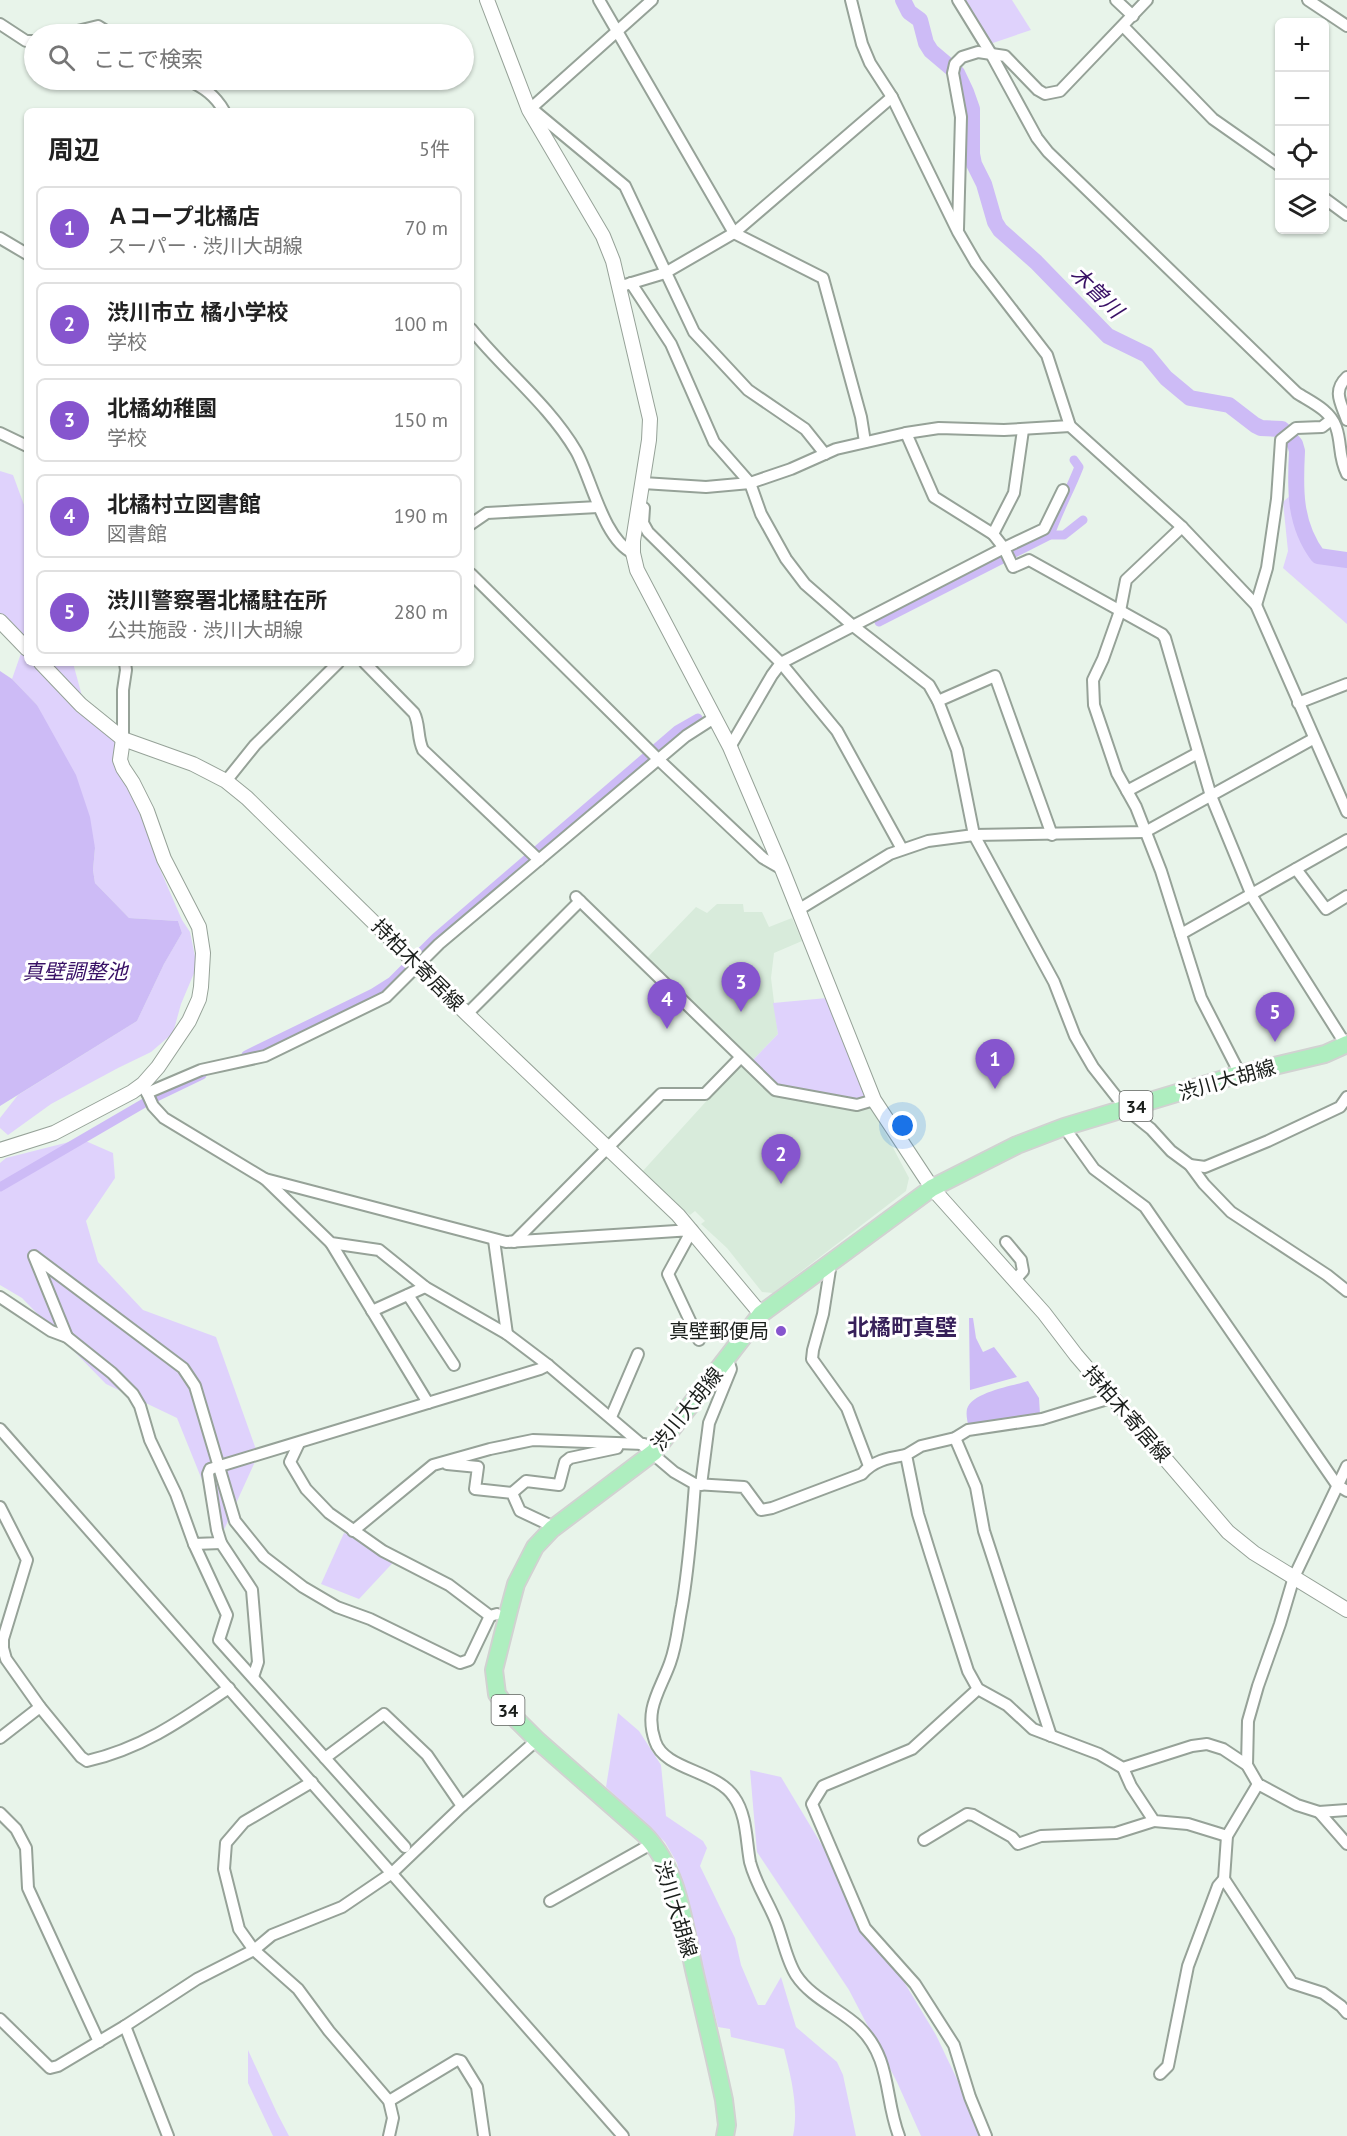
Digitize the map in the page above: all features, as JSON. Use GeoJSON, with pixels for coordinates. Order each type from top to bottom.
{"type":"FeatureCollection","features":[{"type":"Feature","properties":{"kind":"main road","name":"渋川大胡線"},"geometry":{"type":"LineString","coordinates":[[726,2136],[724,2100],[678,1900],[667,1865],[653,1843],[537,1740],[513,1716],[497,1694],[494,1670],[509,1610],[525,1564],[535,1547],[554,1527],[649,1448],[728,1357],[761,1314],[932,1188],[1017,1145],[1064,1127],[1240,1074],[1325,1054],[1346,1044]]}},
{"type":"Feature","properties":{"kind":"street"},"geometry":{"type":"LineString","coordinates":[[487,0],[529,110],[603,236],[626,285],[671,344],[714,442],[750,483],[761,514],[786,559],[805,584],[852,625],[922,678],[938,700],[957,750],[974,835],[1054,982],[1075,1036],[1093,1067],[1126,1109],[1151,1129],[1171,1151],[1190,1165],[1204,1184],[1231,1212],[1327,1275],[1347,1291]]}},
{"type":"Feature","properties":{"kind":"street"},"geometry":{"type":"LineString","coordinates":[[599,0],[734,233],[823,278],[861,417],[865,442]]}},
{"type":"Feature","properties":{"kind":"street"},"geometry":{"type":"LineString","coordinates":[[529,110],[652,0]]}},
{"type":"Feature","properties":{"kind":"street"},"geometry":{"type":"LineString","coordinates":[[851,0],[862,44],[870,63],[892,96],[958,232],[976,263],[1047,355],[1070,426],[1182,527],[1256,605],[1347,812]]}},
{"type":"Feature","properties":{"kind":"street"},"geometry":{"type":"LineString","coordinates":[[958,0],[990,52],[1037,138],[1048,152],[1297,393],[1326,412],[1336,427],[1342,444],[1342,465],[1347,474]]}},
{"type":"Feature","properties":{"kind":"street"},"geometry":{"type":"LineString","coordinates":[[1116,0],[1133,16]]}},
{"type":"Feature","properties":{"kind":"street"},"geometry":{"type":"LineString","coordinates":[[958,232],[961,117],[953,73],[955,64],[962,57],[978,52],[1005,56],[1038,90],[1046,94],[1059,92],[1147,0]]}},
{"type":"Feature","properties":{"kind":"street"},"geometry":{"type":"LineString","coordinates":[[1308,0],[1347,26]]}},
{"type":"Feature","properties":{"kind":"street"},"geometry":{"type":"LineString","coordinates":[[0,24],[24,40]]}},
{"type":"Feature","properties":{"kind":"street"},"geometry":{"type":"LineString","coordinates":[[1123,26],[1213,119],[1275,162]]}},
{"type":"Feature","properties":{"kind":"street"},"geometry":{"type":"LineString","coordinates":[[208,90],[222,108]]}},
{"type":"Feature","properties":{"kind":"street"},"geometry":{"type":"LineString","coordinates":[[626,285],[665,273],[734,233],[892,96]]}},
{"type":"Feature","properties":{"kind":"street"},"geometry":{"type":"LineString","coordinates":[[529,110],[537,113],[625,186],[694,332],[748,390],[806,429],[825,454]]}},
{"type":"Feature","properties":{"kind":"street"},"geometry":{"type":"LineString","coordinates":[[1329,201],[1347,214]]}},
{"type":"Feature","properties":{"kind":"street"},"geometry":{"type":"LineString","coordinates":[[0,238],[24,252]]}},
{"type":"Feature","properties":{"kind":"street"},"geometry":{"type":"LineString","coordinates":[[626,285],[650,419],[643,516],[648,532],[781,663],[837,731],[902,849]]}},
{"type":"Feature","properties":{"kind":"street"},"geometry":{"type":"LineString","coordinates":[[474,333],[557,425],[576,452],[598,507],[623,548],[633,553],[634,529],[645,482]]}},
{"type":"Feature","properties":{"kind":"street"},"geometry":{"type":"LineString","coordinates":[[1347,376],[1340,384],[1338,397],[1347,420]]}},
{"type":"Feature","properties":{"kind":"street"},"geometry":{"type":"LineString","coordinates":[[1256,605],[1267,568],[1277,499],[1281,440],[1299,427],[1322,427],[1331,420]]}},
{"type":"Feature","properties":{"kind":"street"},"geometry":{"type":"LineString","coordinates":[[645,482],[706,487],[750,483],[825,454],[865,442],[939,428],[1023,429],[1070,426]]}},
{"type":"Feature","properties":{"kind":"street"},"geometry":{"type":"LineString","coordinates":[[993,534],[1014,493],[1023,429]]}},
{"type":"Feature","properties":{"kind":"street"},"geometry":{"type":"LineString","coordinates":[[906,433],[934,497],[993,534],[1013,567],[1029,560],[1162,634],[1165,638],[1211,795],[1252,894],[1346,1044]]}},
{"type":"Feature","properties":{"kind":"street"},"geometry":{"type":"LineString","coordinates":[[0,434],[24,445]]}},
{"type":"Feature","properties":{"kind":"street"},"geometry":{"type":"LineString","coordinates":[[730,747],[781,663],[1044,529],[1063,490]]}},
{"type":"Feature","properties":{"kind":"street"},"geometry":{"type":"LineString","coordinates":[[474,522],[487,513],[598,507]]}},
{"type":"Feature","properties":{"kind":"street"},"geometry":{"type":"LineString","coordinates":[[1182,527],[1126,580],[1120,611],[1093,680],[1094,705],[1117,773],[1136,807],[1161,871],[1201,998],[1240,1074]]}},
{"type":"Feature","properties":{"kind":"street","name":"持柏木寄居線"},"geometry":{"type":"LineString","coordinates":[[633,553],[641,579],[730,747],[782,869],[874,1100],[932,1188],[1015,1280],[1228,1532],[1254,1553],[1346,1611]]}},
{"type":"Feature","properties":{"kind":"street"},"geometry":{"type":"LineString","coordinates":[[474,577],[762,858],[782,869]]}},
{"type":"Feature","properties":{"kind":"street"},"geometry":{"type":"LineString","coordinates":[[0,621],[24,646]]}},
{"type":"Feature","properties":{"kind":"street","name":"持柏木寄居線"},"geometry":{"type":"LineString","coordinates":[[44,666],[81,705],[123,739],[193,764],[226,780],[247,798],[692,1230],[761,1314]]}},
{"type":"Feature","properties":{"kind":"street"},"geometry":{"type":"LineString","coordinates":[[125,666],[120,760],[147,811],[164,858],[199,927],[203,953],[201,987],[194,1011],[158,1067],[148,1095]]}},
{"type":"Feature","properties":{"kind":"street"},"geometry":{"type":"LineString","coordinates":[[226,780],[255,745],[335,666]]}},
{"type":"Feature","properties":{"kind":"street"},"geometry":{"type":"LineString","coordinates":[[368,666],[414,713],[423,750],[538,859]]}},
{"type":"Feature","properties":{"kind":"street"},"geometry":{"type":"LineString","coordinates":[[938,700],[995,676],[1052,835]]}},
{"type":"Feature","properties":{"kind":"street"},"geometry":{"type":"LineString","coordinates":[[1298,703],[1347,684]]}},
{"type":"Feature","properties":{"kind":"street"},"geometry":{"type":"LineString","coordinates":[[0,1150],[54,1133],[132,1092],[148,1095],[201,1070],[265,1056],[378,1002],[395,990],[414,961],[439,944],[686,736],[714,718]]}},
{"type":"Feature","properties":{"kind":"street"},"geometry":{"type":"LineString","coordinates":[[798,910],[902,849],[928,841],[974,835],[1145,832],[1313,739]]}},
{"type":"Feature","properties":{"kind":"street"},"geometry":{"type":"LineString","coordinates":[[1127,790],[1198,753]]}},
{"type":"Feature","properties":{"kind":"street"},"geometry":{"type":"LineString","coordinates":[[1181,934],[1347,840]]}},
{"type":"Feature","properties":{"kind":"street"},"geometry":{"type":"LineString","coordinates":[[1296,869],[1326,909],[1347,897]]}},
{"type":"Feature","properties":{"kind":"street"},"geometry":{"type":"LineString","coordinates":[[467,1014],[578,899],[775,1090],[857,1105],[874,1100]]}},
{"type":"Feature","properties":{"kind":"street"},"geometry":{"type":"LineString","coordinates":[[514,1242],[662,1094],[705,1094],[740,1058]]}},
{"type":"Feature","properties":{"kind":"street"},"geometry":{"type":"LineString","coordinates":[[148,1095],[164,1118],[265,1179],[331,1243],[429,1403]]}},
{"type":"Feature","properties":{"kind":"street"},"geometry":{"type":"LineString","coordinates":[[1190,1165],[1205,1167],[1268,1141],[1340,1107],[1347,1097]]}},
{"type":"Feature","properties":{"kind":"street"},"geometry":{"type":"LineString","coordinates":[[1064,1127],[1094,1169],[1145,1207],[1337,1485],[1347,1491]]}},
{"type":"Feature","properties":{"kind":"street"},"geometry":{"type":"LineString","coordinates":[[265,1179],[494,1240],[514,1242],[692,1230]]}},
{"type":"Feature","properties":{"kind":"street"},"geometry":{"type":"LineString","coordinates":[[692,1230],[668,1274],[699,1340]]}},
{"type":"Feature","properties":{"kind":"street"},"geometry":{"type":"LineString","coordinates":[[494,1240],[507,1334]]}},
{"type":"Feature","properties":{"kind":"street"},"geometry":{"type":"LineString","coordinates":[[1006,1242],[1021,1260],[1023,1271],[1015,1280]]}},
{"type":"Feature","properties":{"kind":"street"},"geometry":{"type":"LineString","coordinates":[[331,1243],[379,1250],[425,1287],[507,1334],[649,1448],[674,1472],[698,1484],[744,1487],[761,1510],[772,1508],[862,1474],[869,1466],[880,1460],[906,1455],[921,1446],[955,1438],[968,1430],[1042,1419],[1114,1397]]}},
{"type":"Feature","properties":{"kind":"street"},"geometry":{"type":"LineString","coordinates":[[67,1337],[34,1256],[183,1368],[195,1386],[235,1521],[264,1557],[281,1573],[337,1607],[370,1619],[460,1664],[469,1660],[490,1616],[509,1610]]}},
{"type":"Feature","properties":{"kind":"street"},"geometry":{"type":"LineString","coordinates":[[831,1263],[823,1314],[812,1359],[847,1408],[869,1466]]}},
{"type":"Feature","properties":{"kind":"street"},"geometry":{"type":"LineString","coordinates":[[372,1311],[425,1287]]}},
{"type":"Feature","properties":{"kind":"street"},"geometry":{"type":"LineString","coordinates":[[408,1295],[454,1365]]}},
{"type":"Feature","properties":{"kind":"street"},"geometry":{"type":"LineString","coordinates":[[0,1297],[51,1331],[67,1337],[112,1373],[133,1394],[140,1406],[150,1440],[176,1494],[194,1544],[227,1615],[219,1640],[405,1847]]}},
{"type":"Feature","properties":{"kind":"street"},"geometry":{"type":"LineString","coordinates":[[611,1417],[638,1354]]}},
{"type":"Feature","properties":{"kind":"street"},"geometry":{"type":"LineString","coordinates":[[728,1357],[731,1369],[709,1423],[698,1484],[688,1574],[678,1636],[670,1664],[654,1697],[651,1719],[655,1742],[661,1752],[678,1763],[716,1780],[728,1788],[736,1798],[757,1886],[776,1922],[796,1975],[807,1988],[860,2028],[880,2056],[886,2072],[895,2126],[899,2136]]}},
{"type":"Feature","properties":{"kind":"street"},"geometry":{"type":"LineString","coordinates":[[253,1677],[258,1662],[252,1590],[221,1543],[208,1473],[210,1469],[548,1365]]}},
{"type":"Feature","properties":{"kind":"street"},"geometry":{"type":"LineString","coordinates":[[2,1435],[229,1688],[623,2136]]}},
{"type":"Feature","properties":{"kind":"street"},"geometry":{"type":"LineString","coordinates":[[955,1438],[976,1487],[984,1531],[1051,1736]]}},
{"type":"Feature","properties":{"kind":"street"},"geometry":{"type":"LineString","coordinates":[[353,1531],[433,1465],[440,1463],[533,1440],[618,1444],[649,1448]]}},
{"type":"Feature","properties":{"kind":"street"},"geometry":{"type":"LineString","coordinates":[[299,1443],[290,1462],[306,1489],[329,1513],[383,1551],[449,1586],[490,1616]]}},
{"type":"Feature","properties":{"kind":"street"},"geometry":{"type":"LineString","coordinates":[[440,1463],[478,1467],[475,1489],[513,1493],[526,1481],[559,1485],[565,1462],[570,1458],[617,1449],[618,1444]]}},
{"type":"Feature","properties":{"kind":"street"},"geometry":{"type":"LineString","coordinates":[[906,1455],[918,1514],[968,1671],[978,1689],[1007,1705],[1033,1729],[1099,1754],[1123,1768],[1131,1786],[1154,1821]]}},
{"type":"Feature","properties":{"kind":"street"},"geometry":{"type":"LineString","coordinates":[[1247,1765],[1248,1721],[1294,1577],[1347,1466]]}},
{"type":"Feature","properties":{"kind":"street"},"geometry":{"type":"LineString","coordinates":[[513,1493],[520,1511],[554,1527]]}},
{"type":"Feature","properties":{"kind":"street"},"geometry":{"type":"LineString","coordinates":[[0,1507],[27,1560],[3,1639],[6,1659],[40,1707],[81,1757],[87,1761],[116,1754],[171,1727],[229,1688]]}},
{"type":"Feature","properties":{"kind":"street"},"geometry":{"type":"LineString","coordinates":[[194,1544],[221,1543]]}},
{"type":"Feature","properties":{"kind":"street"},"geometry":{"type":"LineString","coordinates":[[978,1689],[912,1749],[823,1786],[812,1804],[865,1928],[915,1984],[954,2045],[970,2097],[986,2136]]}},
{"type":"Feature","properties":{"kind":"street"},"geometry":{"type":"LineString","coordinates":[[0,1737],[40,1707]]}},
{"type":"Feature","properties":{"kind":"street"},"geometry":{"type":"LineString","coordinates":[[325,1758],[384,1714],[427,1755],[462,1806]]}},
{"type":"Feature","properties":{"kind":"street"},"geometry":{"type":"LineString","coordinates":[[0,2019],[50,2068],[58,2066],[197,1979],[254,1950],[272,1935],[342,1907],[392,1873],[462,1806],[537,1740]]}},
{"type":"Feature","properties":{"kind":"street"},"geometry":{"type":"LineString","coordinates":[[1123,1768],[1192,1746],[1207,1744],[1223,1749],[1247,1765],[1258,1784],[1297,1805],[1319,1812],[1347,1810]]}},
{"type":"Feature","properties":{"kind":"street"},"geometry":{"type":"LineString","coordinates":[[312,1782],[244,1822],[226,1843],[224,1869],[239,1929],[254,1950],[298,1989],[329,2031],[388,2101],[393,2118],[389,2136]]}},
{"type":"Feature","properties":{"kind":"street"},"geometry":{"type":"LineString","coordinates":[[1160,2074],[1168,2066],[1188,1966],[1218,1886],[1224,1879],[1227,1836],[1258,1784]]}},
{"type":"Feature","properties":{"kind":"street"},"geometry":{"type":"LineString","coordinates":[[1319,1812],[1347,1844]]}},
{"type":"Feature","properties":{"kind":"street"},"geometry":{"type":"LineString","coordinates":[[0,1813],[16,1830],[26,1848],[28,1888],[99,2042]]}},
{"type":"Feature","properties":{"kind":"street"},"geometry":{"type":"LineString","coordinates":[[924,1840],[967,1814],[973,1815],[1012,1837],[1018,1844],[1041,1836],[1116,1833],[1154,1821],[1188,1824],[1227,1836]]}},
{"type":"Feature","properties":{"kind":"street"},"geometry":{"type":"LineString","coordinates":[[550,1901],[653,1843]]}},
{"type":"Feature","properties":{"kind":"street"},"geometry":{"type":"LineString","coordinates":[[1224,1879],[1292,1983],[1323,1994],[1347,2013]]}},
{"type":"Feature","properties":{"kind":"street"},"geometry":{"type":"LineString","coordinates":[[125,2026],[168,2136]]}},
{"type":"Feature","properties":{"kind":"street"},"geometry":{"type":"LineString","coordinates":[[388,2101],[457,2060],[461,2061],[477,2087],[484,2136]]}},
{"type":"Feature","properties":{"kind":"shaded area"},"geometry":{"type":"Polygon","coordinates":[[[962,0],[1012,0],[1031,30],[990,44],[962,0]]]}},
{"type":"Feature","properties":{"kind":"shaded area"},"geometry":{"type":"Polygon","coordinates":[[[0,471],[13,475],[24,505],[24,641],[0,613],[0,471]]]}},
{"type":"Feature","properties":{"kind":"shaded area"},"geometry":{"type":"Polygon","coordinates":[[[1293,493],[1300,525],[1315,555],[1347,562],[1347,624],[1283,568],[1288,551],[1283,502],[1293,493]]]}},
{"type":"Feature","properties":{"kind":"shaded area"},"geometry":{"type":"Polygon","coordinates":[[[24,645],[24,666],[74,666],[85,707],[118,741],[114,753],[115,768],[128,785],[143,813],[156,860],[182,920],[190,932],[197,966],[181,1004],[173,1033],[151,1052],[51,1104],[8,1135],[0,1128],[0,1118],[18,1095],[137,1021],[164,964],[182,933],[178,921],[129,918],[95,883],[93,870],[95,848],[46,724],[37,705],[12,679],[24,645]]]}},
{"type":"Feature","properties":{"kind":"shaded area"},"geometry":{"type":"Polygon","coordinates":[[[717,904],[743,904],[744,912],[762,912],[769,927],[792,918],[802,941],[774,953],[771,978],[778,1034],[751,1062],[646,959],[696,907],[707,913],[717,904]]]}},
{"type":"Feature","properties":{"kind":"shaded area"},"geometry":{"type":"Polygon","coordinates":[[[827,998],[866,1098],[858,1102],[778,1089],[751,1062],[778,1034],[773,1003],[827,998]]]}},
{"type":"Feature","properties":{"kind":"shaded area"},"geometry":{"type":"Polygon","coordinates":[[[741,1063],[870,1104],[909,1178],[906,1191],[773,1293],[762,1292],[727,1248],[701,1224],[705,1221],[695,1211],[690,1215],[641,1173],[741,1063]]]}},
{"type":"Feature","properties":{"kind":"shaded area"},"geometry":{"type":"Polygon","coordinates":[[[81,1139],[113,1153],[115,1178],[86,1221],[98,1262],[143,1310],[216,1337],[258,1455],[223,1532],[177,1418],[106,1384],[22,1298],[0,1285],[0,1163],[6,1158],[81,1139]]]}},
{"type":"Feature","properties":{"kind":"shaded area"},"geometry":{"type":"Polygon","coordinates":[[[344,1533],[401,1554],[359,1599],[321,1584],[344,1533]]]}},
{"type":"Feature","properties":{"kind":"shaded area"},"geometry":{"type":"Polygon","coordinates":[[[618,1713],[639,1731],[661,1765],[666,1816],[703,1841],[707,1848],[700,1866],[735,1938],[741,1965],[758,2005],[765,2005],[781,1977],[796,2027],[837,2062],[843,2075],[856,2136],[793,2136],[795,2104],[784,2049],[731,2037],[730,2029],[718,2027],[677,1863],[665,1842],[606,1787],[618,1713]]]}},
{"type":"Feature","properties":{"kind":"shaded area"},"geometry":{"type":"Polygon","coordinates":[[[750,1770],[781,1777],[936,2035],[984,2136],[921,2136],[897,2082],[849,1990],[757,1852],[750,1770]]]}},
{"type":"Feature","properties":{"kind":"shaded area"},"geometry":{"type":"Polygon","coordinates":[[[248,2050],[289,2136],[273,2136],[248,2083],[248,2050]]]}},
{"type":"Feature","properties":{"kind":"water","name":"真壁調整池"},"geometry":{"type":"Polygon","coordinates":[[[0,671],[12,679],[37,705],[76,775],[90,817],[95,848],[93,870],[95,883],[129,918],[178,921],[182,933],[164,964],[137,1021],[0,1106],[0,671]]]}},
{"type":"Feature","properties":{"kind":"water"},"geometry":{"type":"Polygon","coordinates":[[[969,1318],[973,1318],[976,1338],[983,1352],[994,1347],[1017,1377],[970,1390],[969,1318]]]}},
{"type":"Feature","properties":{"kind":"water"},"geometry":{"type":"Polygon","coordinates":[[[1028,1381],[1039,1398],[1040,1414],[968,1424],[967,1409],[970,1403],[985,1394],[1028,1381]]]}},
{"type":"Feature","properties":{"kind":"waterway","name":"木曽川"},"geometry":{"type":"LineString","coordinates":[[903,0],[909,12],[920,20],[926,43],[931,51],[957,73],[966,92],[972,109],[974,164],[984,184],[995,222],[1000,230],[1036,262],[1108,336],[1147,355],[1166,378],[1190,398],[1229,405],[1261,428],[1282,429],[1295,444],[1297,451],[1296,492],[1300,519],[1310,544],[1318,556],[1347,560]]}},
{"type":"Feature","properties":{"kind":"waterway"},"geometry":{"type":"LineString","coordinates":[[1050,535],[1079,467],[1074,460]]}},
{"type":"Feature","properties":{"kind":"waterway"},"geometry":{"type":"LineString","coordinates":[[879,622],[1050,535],[1064,535],[1083,520]]}},
{"type":"Feature","properties":{"kind":"waterway"},"geometry":{"type":"LineString","coordinates":[[246,1055],[373,993],[392,981],[435,938],[677,730],[698,718]]}},
{"type":"Feature","properties":{"kind":"waterway"},"geometry":{"type":"LineString","coordinates":[[0,1187],[146,1102],[202,1075]]}},
{"type":"Feature","properties":{"kind":"place","name":"北橘幼稚園"},"geometry":{"type":"Point","coordinates":[741,1012]}},
{"type":"Feature","properties":{"kind":"place","name":"北橘村立図書館"},"geometry":{"type":"Point","coordinates":[667,1029]}},
{"type":"Feature","properties":{"kind":"place","name":"渋川警察署北橘駐在所"},"geometry":{"type":"Point","coordinates":[1275,1042]}},
{"type":"Feature","properties":{"kind":"place","name":"Ａコープ北橘店"},"geometry":{"type":"Point","coordinates":[995,1089]}},
{"type":"Feature","properties":{"kind":"place","name":"渋川市立 橘小学校"},"geometry":{"type":"Point","coordinates":[781,1184]}},
{"type":"Feature","properties":{"kind":"place","name":"真壁郵便局"},"geometry":{"type":"Point","coordinates":[781,1331]}},
{"type":"Feature","properties":{"kind":"district","name":"北橘町真壁"},"geometry":{"type":"Point","coordinates":[902,1327]}}]}
